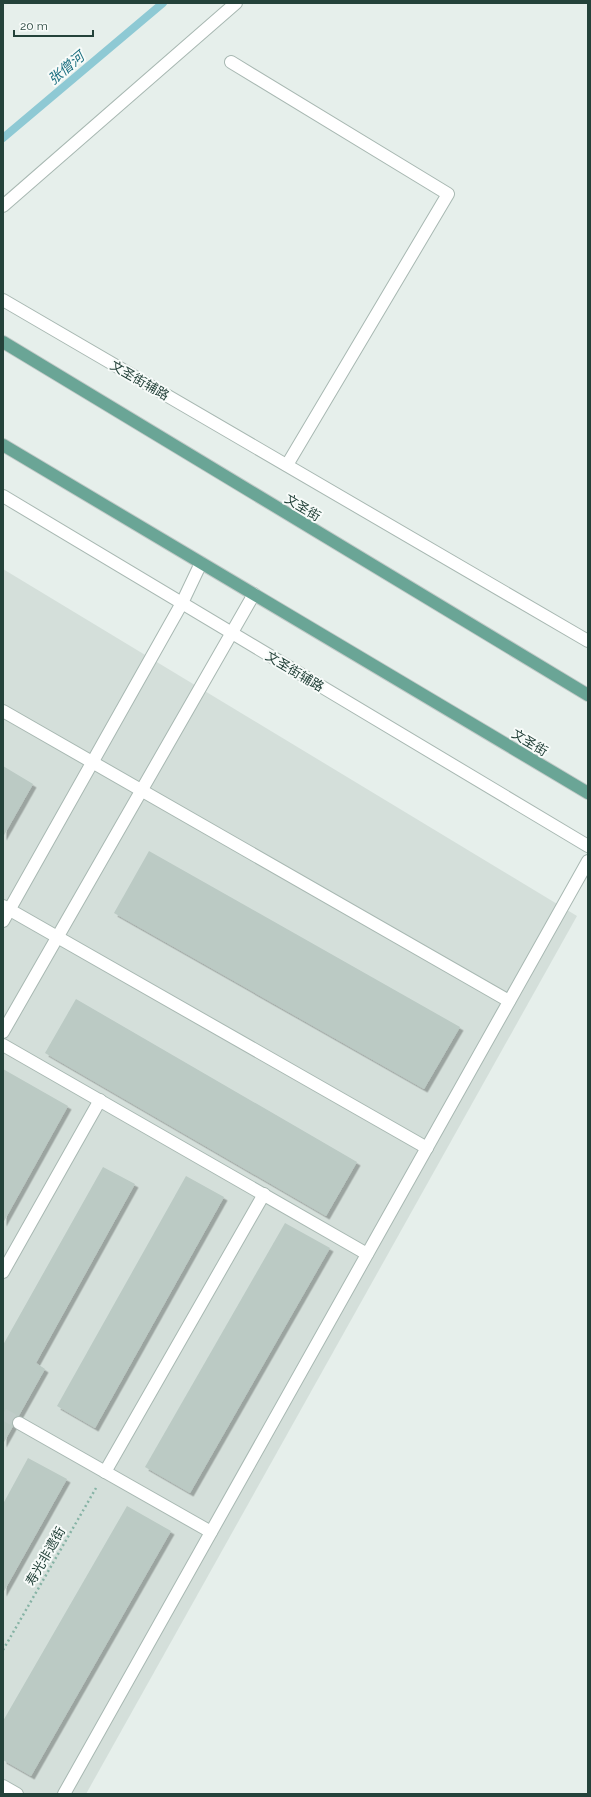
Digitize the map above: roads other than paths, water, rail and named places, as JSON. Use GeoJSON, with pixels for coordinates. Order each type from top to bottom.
{"type":"FeatureCollection","features":[{"type":"Feature","properties":{"kind":"main road","name":"文圣街"},"geometry":{"type":"LineString","coordinates":[[3,342],[588,695]]}},
{"type":"Feature","properties":{"kind":"main road","name":"文圣街"},"geometry":{"type":"LineString","coordinates":[[3,445],[588,793]]}},
{"type":"Feature","properties":{"kind":"street"},"geometry":{"type":"LineString","coordinates":[[3,206],[236,3]]}},
{"type":"Feature","properties":{"kind":"street"},"geometry":{"type":"LineString","coordinates":[[230,62],[448,194],[287,465]]}},
{"type":"Feature","properties":{"kind":"street","name":"文圣街辅路"},"geometry":{"type":"LineString","coordinates":[[3,300],[588,641]]}},
{"type":"Feature","properties":{"kind":"street","name":"文圣街辅路"},"geometry":{"type":"LineString","coordinates":[[3,496],[588,846]]}},
{"type":"Feature","properties":{"kind":"street"},"geometry":{"type":"LineString","coordinates":[[3,921],[6,908],[92,762],[182,603],[201,562]]}},
{"type":"Feature","properties":{"kind":"street"},"geometry":{"type":"LineString","coordinates":[[3,1032],[230,632],[254,594]]}},
{"type":"Feature","properties":{"kind":"street"},"geometry":{"type":"LineString","coordinates":[[3,711],[509,1001]]}},
{"type":"Feature","properties":{"kind":"street"},"geometry":{"type":"LineString","coordinates":[[64,1794],[588,860]]}},
{"type":"Feature","properties":{"kind":"street"},"geometry":{"type":"LineString","coordinates":[[6,908],[427,1148]]}},
{"type":"Feature","properties":{"kind":"street"},"geometry":{"type":"LineString","coordinates":[[3,1045],[367,1254]]}},
{"type":"Feature","properties":{"kind":"street"},"geometry":{"type":"LineString","coordinates":[[3,1272],[100,1100]]}},
{"type":"Feature","properties":{"kind":"street"},"geometry":{"type":"LineString","coordinates":[[105,1472],[264,1194]]}},
{"type":"Feature","properties":{"kind":"street"},"geometry":{"type":"LineString","coordinates":[[19,1423],[211,1532]]}},
{"type":"Feature","properties":{"kind":"street"},"geometry":{"type":"LineString","coordinates":[[3,1786],[17,1794]]}},
{"type":"Feature","properties":{"kind":"waterway","name":"张僧河"},"geometry":{"type":"LineString","coordinates":[[3,138],[163,3]]}},
{"type":"Feature","properties":{"kind":"tunnel"},"geometry":{"type":"LineString","coordinates":[[3,1414],[19,1423]]}}]}
